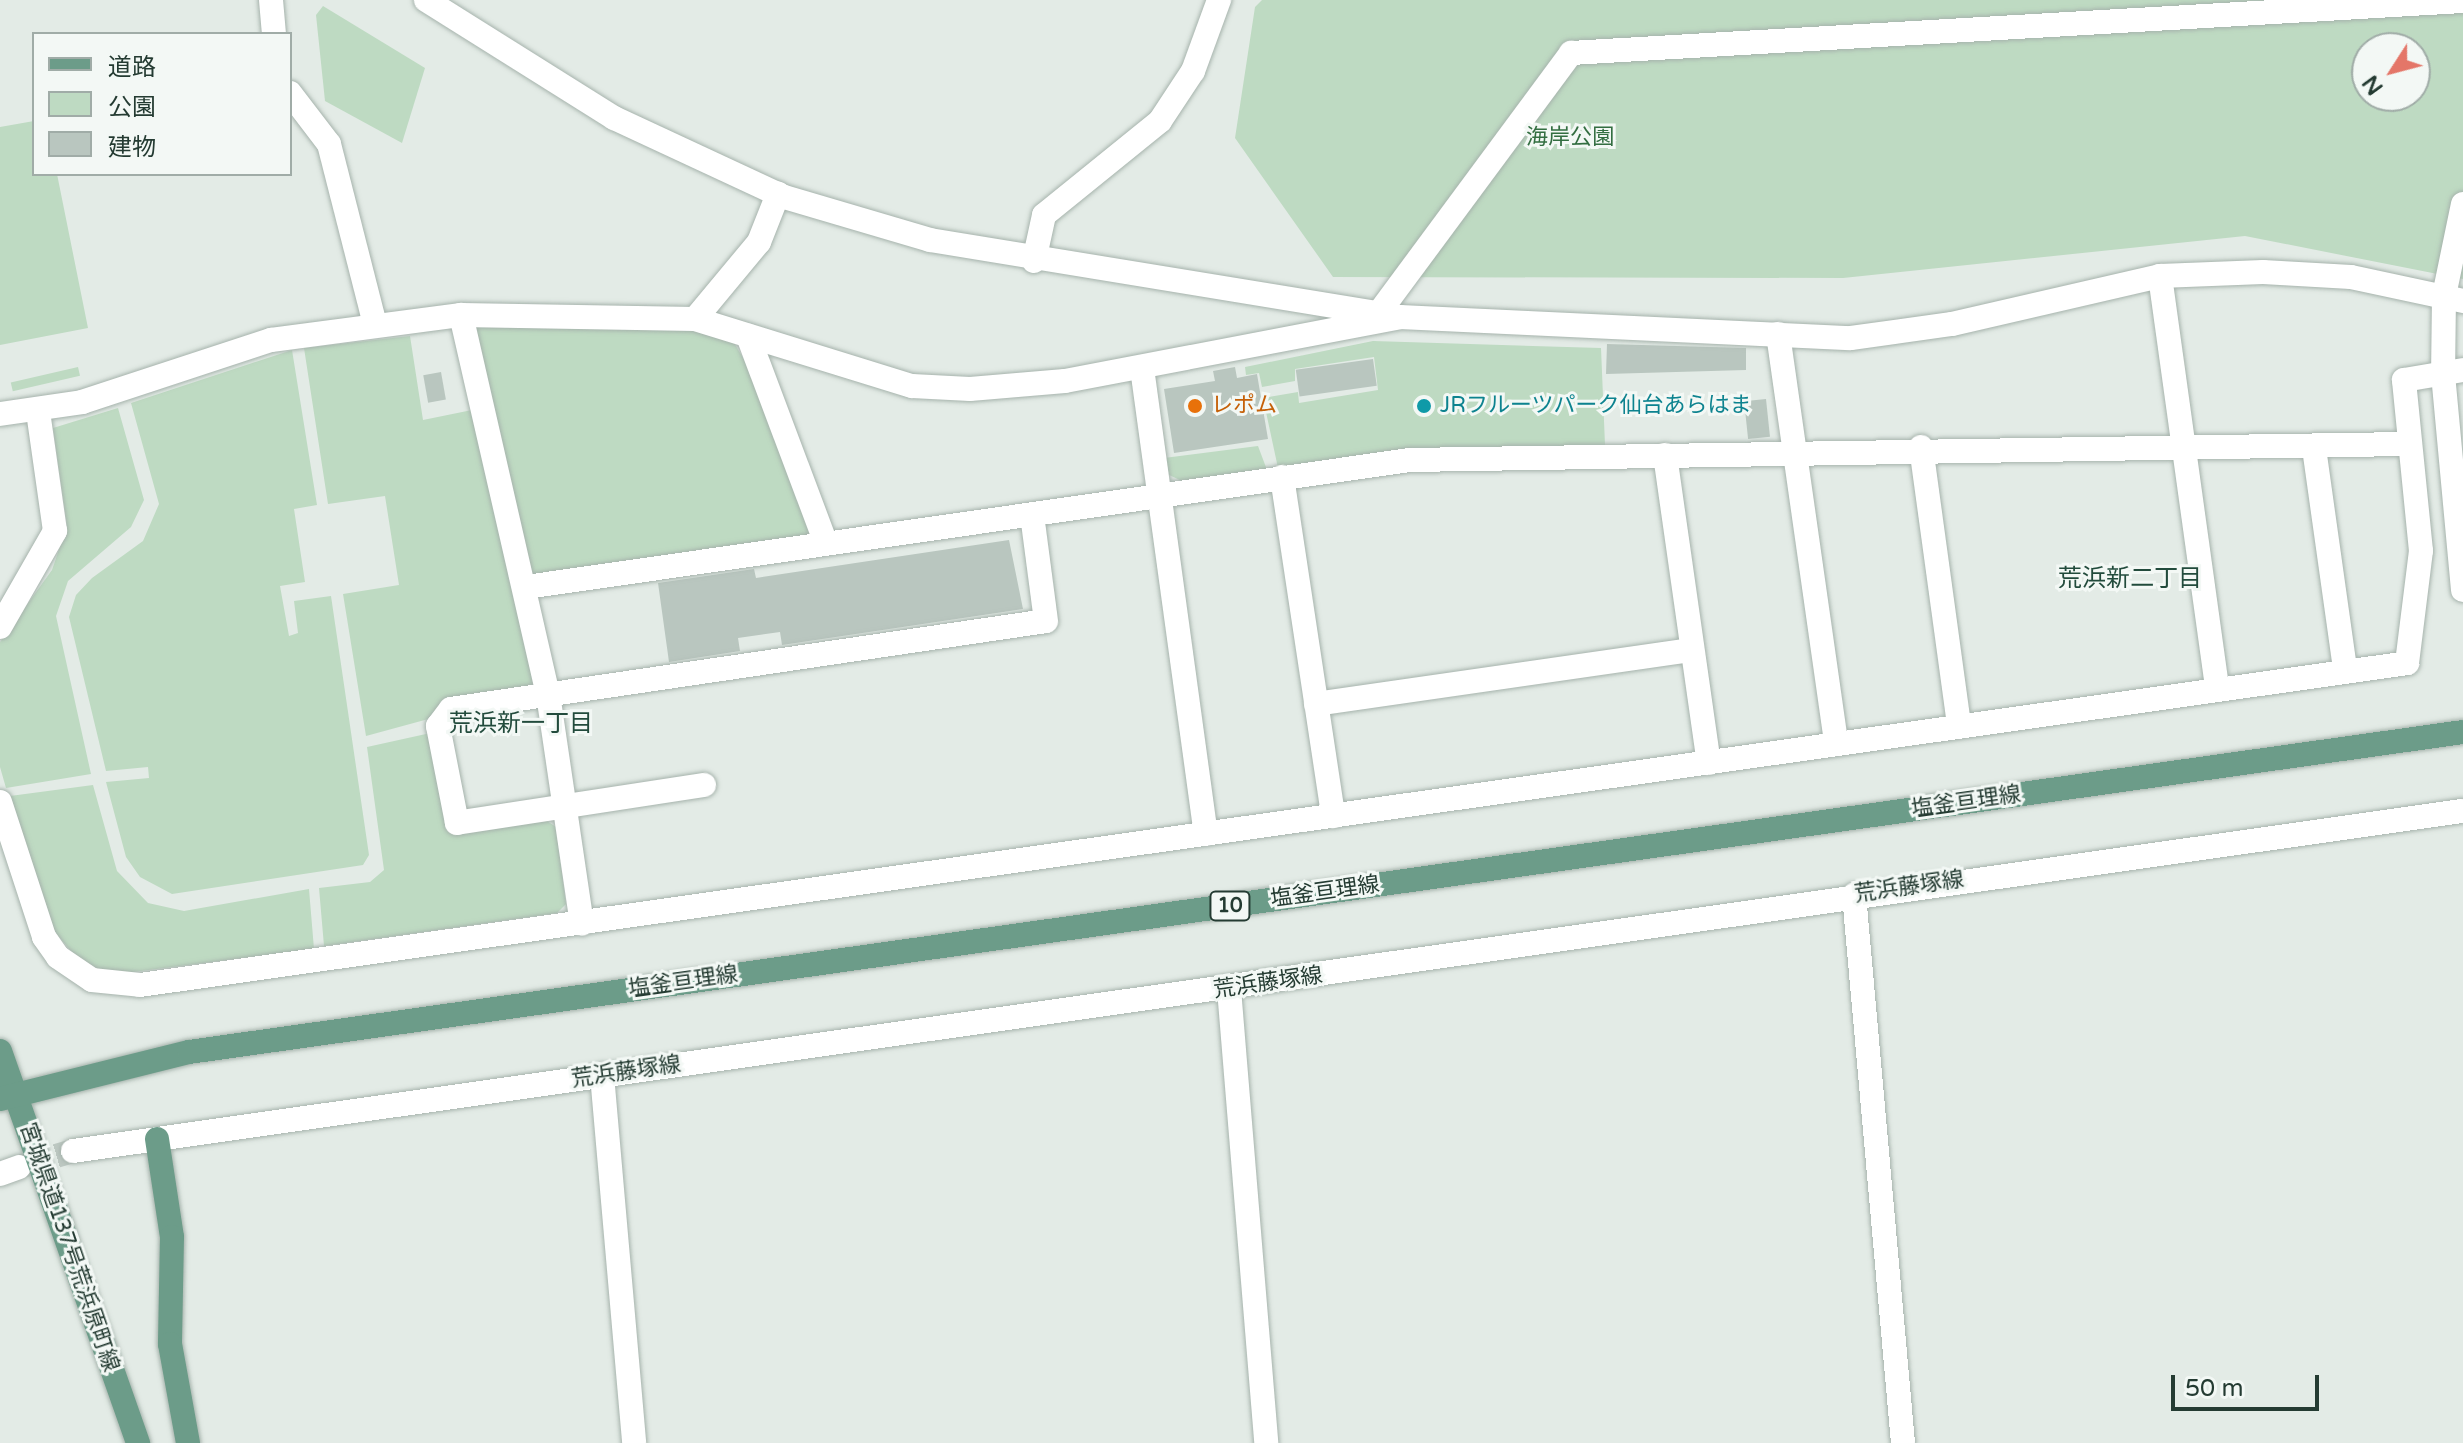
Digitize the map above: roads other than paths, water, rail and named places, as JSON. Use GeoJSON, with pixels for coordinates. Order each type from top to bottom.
{"type":"FeatureCollection","features":[{"type":"Feature","properties":{"kind":"main road","name":"塩釜亘理線"},"geometry":{"type":"LineString","coordinates":[[8,1097],[189,1052],[2463,732]]}},
{"type":"Feature","properties":{"kind":"main road","name":"宮城県道137号荒浜原町線"},"geometry":{"type":"LineString","coordinates":[[0,1051],[8,1097],[138,1443]]}},
{"type":"Feature","properties":{"kind":"main road"},"geometry":{"type":"LineString","coordinates":[[157,1139],[172,1237],[170,1344],[188,1443]]}},
{"type":"Feature","properties":{"kind":"street"},"geometry":{"type":"LineString","coordinates":[[271,0],[274,32]]}},
{"type":"Feature","properties":{"kind":"street"},"geometry":{"type":"LineString","coordinates":[[426,0],[614,118],[778,194],[930,240],[1034,261],[1389,316],[1851,338],[1952,324],[2160,276],[2351,277],[2454,299]]}},
{"type":"Feature","properties":{"kind":"street"},"geometry":{"type":"LineString","coordinates":[[1034,261],[1044,215],[1160,121],[1193,71],[1219,0]]}},
{"type":"Feature","properties":{"kind":"street"},"geometry":{"type":"LineString","coordinates":[[0,414],[38,412],[271,340],[461,315],[695,319],[912,386],[1010,387],[1142,368],[1389,316],[1571,53],[2463,1]]}},
{"type":"Feature","properties":{"kind":"street"},"geometry":{"type":"LineString","coordinates":[[292,96],[329,144],[375,324]]}},
{"type":"Feature","properties":{"kind":"street"},"geometry":{"type":"LineString","coordinates":[[695,319],[759,242],[778,194]]}},
{"type":"Feature","properties":{"kind":"street"},"geometry":{"type":"LineString","coordinates":[[2463,204],[2454,299],[2453,372],[2463,590]]}},
{"type":"Feature","properties":{"kind":"street"},"geometry":{"type":"LineString","coordinates":[[2160,276],[2181,445],[2217,687]]}},
{"type":"Feature","properties":{"kind":"street"},"geometry":{"type":"LineString","coordinates":[[461,315],[526,587],[548,694],[582,924]]}},
{"type":"Feature","properties":{"kind":"street"},"geometry":{"type":"LineString","coordinates":[[1778,334],[1791,451],[1836,744]]}},
{"type":"Feature","properties":{"kind":"street"},"geometry":{"type":"LineString","coordinates":[[748,336],[826,543]]}},
{"type":"Feature","properties":{"kind":"street"},"geometry":{"type":"LineString","coordinates":[[1142,368],[1206,834]]}},
{"type":"Feature","properties":{"kind":"street"},"geometry":{"type":"LineString","coordinates":[[0,802],[44,937],[74,969],[114,985],[582,924],[2217,687],[2407,663],[2421,551],[2404,380],[2453,372]]}},
{"type":"Feature","properties":{"kind":"street"},"geometry":{"type":"LineString","coordinates":[[0,627],[55,531],[38,412]]}},
{"type":"Feature","properties":{"kind":"street"},"geometry":{"type":"LineString","coordinates":[[526,587],[1409,460],[1921,447],[2181,445],[2314,448],[2410,444]]}},
{"type":"Feature","properties":{"kind":"street"},"geometry":{"type":"LineString","coordinates":[[1921,447],[1959,726]]}},
{"type":"Feature","properties":{"kind":"street"},"geometry":{"type":"LineString","coordinates":[[2314,448],[2345,669]]}},
{"type":"Feature","properties":{"kind":"street"},"geometry":{"type":"LineString","coordinates":[[1665,455],[1690,650],[1709,763]]}},
{"type":"Feature","properties":{"kind":"street"},"geometry":{"type":"LineString","coordinates":[[1282,477],[1333,816]]}},
{"type":"Feature","properties":{"kind":"street"},"geometry":{"type":"LineString","coordinates":[[704,785],[457,823],[438,726],[451,709],[1046,621],[1032,515]]}},
{"type":"Feature","properties":{"kind":"street"},"geometry":{"type":"LineString","coordinates":[[1316,704],[1690,650]]}},
{"type":"Feature","properties":{"kind":"street","name":"荒浜藤塚線"},"geometry":{"type":"LineString","coordinates":[[73,1151],[1229,989],[1854,895],[2463,811]]}},
{"type":"Feature","properties":{"kind":"street"},"geometry":{"type":"LineString","coordinates":[[1854,895],[1903,1443]]}},
{"type":"Feature","properties":{"kind":"street"},"geometry":{"type":"LineString","coordinates":[[1229,989],[1266,1443]]}},
{"type":"Feature","properties":{"kind":"street"},"geometry":{"type":"LineString","coordinates":[[602,1075],[634,1443]]}},
{"type":"Feature","properties":{"kind":"tunnel"},"geometry":{"type":"LineString","coordinates":[[22,1166],[73,1151]]}},
{"type":"Feature","properties":{"kind":"place","name":"レポム"},"geometry":{"type":"Point","coordinates":[1195,406]}},
{"type":"Feature","properties":{"kind":"place","name":"JRフルーツパーク仙台あらはま"},"geometry":{"type":"Point","coordinates":[1424,406]}},
{"type":"Feature","properties":{"kind":"district","name":"荒浜新二丁目"},"geometry":{"type":"Point","coordinates":[2130,579]}},
{"type":"Feature","properties":{"kind":"district","name":"荒浜新一丁目"},"geometry":{"type":"Point","coordinates":[521,724]}},
{"type":"Feature","properties":{"kind":"park label","name":"海岸公園"},"geometry":{"type":"Point","coordinates":[1570,138]}}]}
